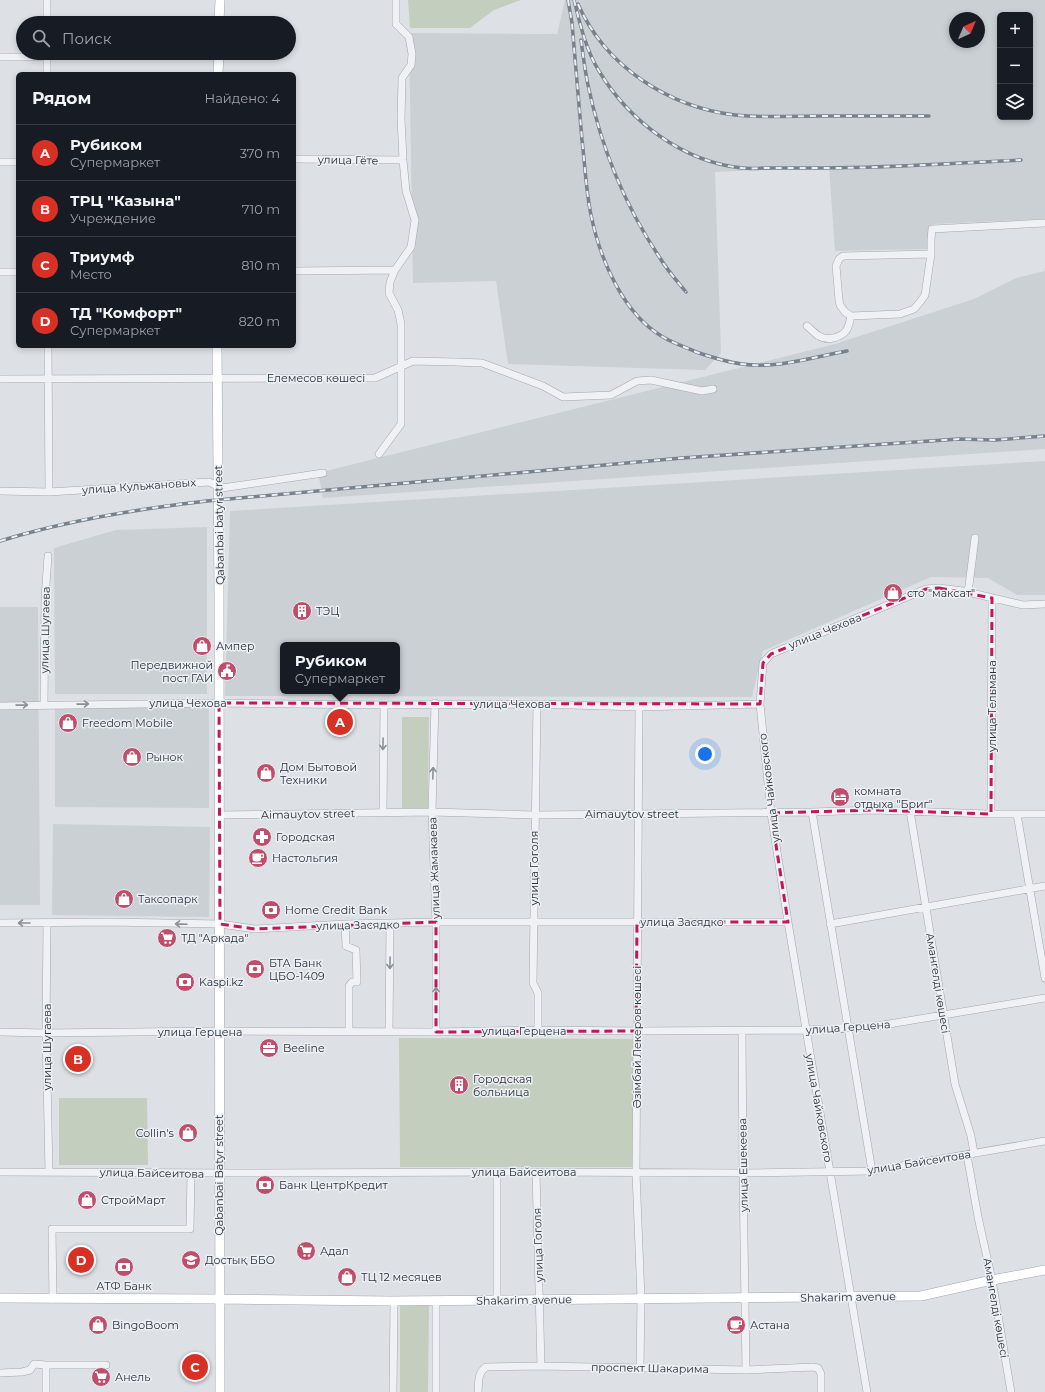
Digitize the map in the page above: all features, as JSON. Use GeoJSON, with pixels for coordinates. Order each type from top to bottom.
{"type":"FeatureCollection","features":[{"type":"Feature","properties":{"kind":"main road"},"geometry":{"type":"LineString","coordinates":[[219,16],[220,0]]}},
{"type":"Feature","properties":{"kind":"main road"},"geometry":{"type":"LineString","coordinates":[[218,72],[219,60]]}},
{"type":"Feature","properties":{"kind":"main road","name":"Qabanbai batyr street"},"geometry":{"type":"LineString","coordinates":[[217,348],[220,815]]}},
{"type":"Feature","properties":{"kind":"main road"},"geometry":{"type":"LineString","coordinates":[[220,815],[220,1031]]}},
{"type":"Feature","properties":{"kind":"main road","name":"Qabanbai Batyr street"},"geometry":{"type":"LineString","coordinates":[[220,1031],[220,1392]]}},
{"type":"Feature","properties":{"kind":"main road","name":"Shakarim avenue"},"geometry":{"type":"LineString","coordinates":[[0,1298],[436,1301],[641,1298],[852,1298],[921,1296],[1045,1270]]}},
{"type":"Feature","properties":{"kind":"street"},"geometry":{"type":"LineString","coordinates":[[47,0],[47,16]]}},
{"type":"Feature","properties":{"kind":"street"},"geometry":{"type":"LineString","coordinates":[[379,454],[401,424],[401,324],[398,310],[389,293],[390,282],[395,270],[411,247],[415,220],[406,191],[401,119],[402,78],[411,65],[412,54],[409,37],[396,24],[396,0]]}},
{"type":"Feature","properties":{"kind":"street"},"geometry":{"type":"LineString","coordinates":[[0,57],[16,56]]}},
{"type":"Feature","properties":{"kind":"street"},"geometry":{"type":"LineString","coordinates":[[47,60],[47,72]]}},
{"type":"Feature","properties":{"kind":"street","name":"улица Гёте"},"geometry":{"type":"LineString","coordinates":[[296,159],[403,160]]}},
{"type":"Feature","properties":{"kind":"street"},"geometry":{"type":"LineString","coordinates":[[0,162],[16,162]]}},
{"type":"Feature","properties":{"kind":"street"},"geometry":{"type":"LineString","coordinates":[[931,254],[843,256],[836,266],[840,305],[845,312],[851,316],[900,314],[914,309],[925,295],[931,254],[932,229],[1045,223]]}},
{"type":"Feature","properties":{"kind":"street"},"geometry":{"type":"LineString","coordinates":[[296,271],[395,270]]}},
{"type":"Feature","properties":{"kind":"street"},"geometry":{"type":"LineString","coordinates":[[0,272],[16,272]]}},
{"type":"Feature","properties":{"kind":"street"},"geometry":{"type":"LineString","coordinates":[[807,326],[820,336],[827,339],[832,339],[847,330],[851,316]]}},
{"type":"Feature","properties":{"kind":"street"},"geometry":{"type":"LineString","coordinates":[[48,348],[49,492]]}},
{"type":"Feature","properties":{"kind":"street","name":"Елемесов көшесі"},"geometry":{"type":"LineString","coordinates":[[0,379],[375,378],[413,361],[482,363],[543,386],[563,397],[611,396],[637,381],[651,380],[702,391],[713,389]]}},
{"type":"Feature","properties":{"kind":"street","name":"улица Кульжановых"},"geometry":{"type":"LineString","coordinates":[[0,491],[49,492],[209,482],[222,488],[323,473]]}},
{"type":"Feature","properties":{"kind":"street"},"geometry":{"type":"LineString","coordinates":[[968,593],[975,538]]}},
{"type":"Feature","properties":{"kind":"street","name":"улица Шугаева"},"geometry":{"type":"LineString","coordinates":[[44,705],[44,598],[48,556]]}},
{"type":"Feature","properties":{"kind":"street","name":"улица Чехова"},"geometry":{"type":"LineString","coordinates":[[0,706],[219,703],[384,705],[537,704],[639,707],[760,704],[763,663],[771,654],[926,589],[939,588],[1023,605],[1045,604]]}},
{"type":"Feature","properties":{"kind":"street","name":"улица Тельмана"},"geometry":{"type":"LineString","coordinates":[[991,814],[992,598]]}},
{"type":"Feature","properties":{"kind":"street","name":"улица Жамакаева"},"geometry":{"type":"LineString","coordinates":[[435,704],[432,812],[436,922],[436,1032]]}},
{"type":"Feature","properties":{"kind":"street","name":"улица Гоголя"},"geometry":{"type":"LineString","coordinates":[[537,704],[534,815],[533,983],[538,993],[538,1030]]}},
{"type":"Feature","properties":{"kind":"street","name":"улица Чайковского"},"geometry":{"type":"LineString","coordinates":[[760,704],[771,813],[867,1392]]}},
{"type":"Feature","properties":{"kind":"street"},"geometry":{"type":"LineString","coordinates":[[383,813],[384,705]]}},
{"type":"Feature","properties":{"kind":"street","name":"Әзімбай Лекеров көшесі"},"geometry":{"type":"LineString","coordinates":[[639,707],[636,1173],[641,1298],[640,1368]]}},
{"type":"Feature","properties":{"kind":"street","name":"Aimauytov street"},"geometry":{"type":"LineString","coordinates":[[220,815],[432,812],[534,815],[771,813],[873,810],[991,814],[1045,814]]}},
{"type":"Feature","properties":{"kind":"street","name":"Амангелді көшесі"},"geometry":{"type":"LineString","coordinates":[[910,811],[955,1084],[971,1136],[971,1154],[978,1217],[992,1280],[1011,1392]]}},
{"type":"Feature","properties":{"kind":"street"},"geometry":{"type":"LineString","coordinates":[[812,812],[872,1171]]}},
{"type":"Feature","properties":{"kind":"street"},"geometry":{"type":"LineString","coordinates":[[1018,814],[1029,889],[1045,978]]}},
{"type":"Feature","properties":{"kind":"street"},"geometry":{"type":"LineString","coordinates":[[830,924],[1045,886]]}},
{"type":"Feature","properties":{"kind":"street","name":"улица Засядко"},"geometry":{"type":"LineString","coordinates":[[0,923],[110,922],[220,924],[256,929],[344,924],[436,922],[788,922]]}},
{"type":"Feature","properties":{"kind":"street","name":"улица Шугаева"},"geometry":{"type":"LineString","coordinates":[[47,923],[46,1033],[49,1172]]}},
{"type":"Feature","properties":{"kind":"street"},"geometry":{"type":"LineString","coordinates":[[344,924],[346,946],[356,950],[357,982],[352,982],[349,986],[349,1032]]}},
{"type":"Feature","properties":{"kind":"street"},"geometry":{"type":"LineString","coordinates":[[389,1032],[390,924]]}},
{"type":"Feature","properties":{"kind":"street","name":"улица Герцена"},"geometry":{"type":"LineString","coordinates":[[0,1032],[806,1030],[872,1027],[1045,998]]}},
{"type":"Feature","properties":{"kind":"street","name":"улица Ешекеева"},"geometry":{"type":"LineString","coordinates":[[742,1031],[746,1370]]}},
{"type":"Feature","properties":{"kind":"street","name":"улица Байсеитова"},"geometry":{"type":"LineString","coordinates":[[0,1172],[743,1173],[872,1171],[1045,1141]]}},
{"type":"Feature","properties":{"kind":"street"},"geometry":{"type":"LineString","coordinates":[[497,1172],[497,1300]]}},
{"type":"Feature","properties":{"kind":"street","name":"улица Гоголя"},"geometry":{"type":"LineString","coordinates":[[536,1172],[541,1366]]}},
{"type":"Feature","properties":{"kind":"street"},"geometry":{"type":"LineString","coordinates":[[53,1299],[52,1230],[190,1229],[191,1173]]}},
{"type":"Feature","properties":{"kind":"street"},"geometry":{"type":"LineString","coordinates":[[393,1392],[394,1301]]}},
{"type":"Feature","properties":{"kind":"street"},"geometry":{"type":"LineString","coordinates":[[436,1301],[436,1392]]}},
{"type":"Feature","properties":{"kind":"street"},"geometry":{"type":"LineString","coordinates":[[0,1372],[22,1372],[30,1370],[34,1364],[106,1365]]}},
{"type":"Feature","properties":{"kind":"street"},"geometry":{"type":"LineString","coordinates":[[46,1365],[46,1392]]}},
{"type":"Feature","properties":{"kind":"street","name":"проспект Шакарима"},"geometry":{"type":"LineString","coordinates":[[478,1392],[479,1375],[481,1370],[486,1367],[541,1366],[746,1370],[818,1368],[821,1374],[821,1392]]}},
{"type":"Feature","properties":{"kind":"highlighted area"},"geometry":{"type":"Polygon","coordinates":[[[939,588],[992,598],[991,814],[873,810],[771,813],[788,922],[637,922],[636,1031],[436,1032],[436,922],[255,929],[220,924],[219,703],[760,704],[763,663],[771,654],[926,589],[939,588]]]}},
{"type":"Feature","properties":{"kind":"shaded area"},"geometry":{"type":"Polygon","coordinates":[[[565,0],[1045,0],[1045,219],[934,224],[929,249],[835,251],[829,167],[715,172],[721,353],[705,370],[508,364],[496,281],[413,283],[409,33],[557,34],[565,0]]]}},
{"type":"Feature","properties":{"kind":"shaded area"},"geometry":{"type":"Polygon","coordinates":[[[1045,271],[1045,449],[323,498],[318,473],[835,344],[974,299],[1016,278],[1045,271]]]}},
{"type":"Feature","properties":{"kind":"shaded area"},"geometry":{"type":"Polygon","coordinates":[[[1045,461],[1045,595],[1017,595],[988,578],[931,577],[763,651],[752,697],[225,696],[230,511],[1045,461]]]}},
{"type":"Feature","properties":{"kind":"shaded area"},"geometry":{"type":"Polygon","coordinates":[[[207,527],[207,694],[55,694],[54,548],[116,530],[207,527]]]}},
{"type":"Feature","properties":{"kind":"shaded area"},"geometry":{"type":"Polygon","coordinates":[[[0,607],[38,607],[40,905],[0,905],[0,607]]]}},
{"type":"Feature","properties":{"kind":"shaded area","name":"Рынок"},"geometry":{"type":"Polygon","coordinates":[[[55,706],[209,707],[209,808],[55,807],[55,706]]]}},
{"type":"Feature","properties":{"kind":"shaded area","name":"Таксопарк"},"geometry":{"type":"Polygon","coordinates":[[[53,824],[210,827],[209,917],[52,915],[53,824]]]}},
{"type":"Feature","properties":{"kind":"green space"},"geometry":{"type":"Polygon","coordinates":[[[408,0],[521,0],[494,10],[470,28],[410,28],[408,0]]]}},
{"type":"Feature","properties":{"kind":"green space"},"geometry":{"type":"Polygon","coordinates":[[[402,717],[429,717],[428,808],[402,808],[402,717]]]}},
{"type":"Feature","properties":{"kind":"green space"},"geometry":{"type":"Polygon","coordinates":[[[399,1038],[636,1039],[636,1167],[400,1167],[399,1038]]]}},
{"type":"Feature","properties":{"kind":"green space"},"geometry":{"type":"Polygon","coordinates":[[[59,1098],[147,1098],[148,1165],[59,1165],[59,1098]]]}},
{"type":"Feature","properties":{"kind":"green space"},"geometry":{"type":"Polygon","coordinates":[[[400,1304],[429,1305],[428,1392],[400,1392],[400,1304]]]}},
{"type":"Feature","properties":{"kind":"railway"},"geometry":{"type":"LineString","coordinates":[[568,0],[572,23],[582,140],[591,215],[600,249],[607,267],[615,284],[636,314],[649,327],[671,341],[696,352],[736,363],[755,365],[782,364],[847,351]]}},
{"type":"Feature","properties":{"kind":"railway"},"geometry":{"type":"LineString","coordinates":[[574,0],[590,54],[594,63],[611,89],[642,122],[660,136],[679,148],[699,157],[720,164],[742,168],[849,168],[1021,160]]}},
{"type":"Feature","properties":{"kind":"railway"},"geometry":{"type":"LineString","coordinates":[[578,4],[590,26],[604,46],[622,64],[642,80],[663,93],[686,103],[710,110],[746,116],[929,116]]}},
{"type":"Feature","properties":{"kind":"railway"},"geometry":{"type":"LineString","coordinates":[[581,40],[593,108],[607,153],[625,197],[647,238],[666,267],[686,292]]}},
{"type":"Feature","properties":{"kind":"railway"},"geometry":{"type":"LineString","coordinates":[[0,541],[77,521],[207,501],[682,458],[959,439],[995,440],[1045,436]]}},
{"type":"Feature","properties":{"kind":"place","name":"сто \"максат\""},"geometry":{"type":"Point","coordinates":[893,593]}},
{"type":"Feature","properties":{"kind":"place","name":"ТЭЦ"},"geometry":{"type":"Point","coordinates":[302,611]}},
{"type":"Feature","properties":{"kind":"place","name":"Ампер"},"geometry":{"type":"Point","coordinates":[202,646]}},
{"type":"Feature","properties":{"kind":"place","name":"Передвижной пост ГАИ"},"geometry":{"type":"Point","coordinates":[227,671]}},
{"type":"Feature","properties":{"kind":"place","name":"Рубиком"},"geometry":{"type":"Point","coordinates":[340,722]}},
{"type":"Feature","properties":{"kind":"place","name":"Freedom Mobile"},"geometry":{"type":"Point","coordinates":[68,723]}},
{"type":"Feature","properties":{"kind":"place","name":"Рынок"},"geometry":{"type":"Point","coordinates":[132,757]}},
{"type":"Feature","properties":{"kind":"place","name":"Дом Бытовой Техники"},"geometry":{"type":"Point","coordinates":[266,773]}},
{"type":"Feature","properties":{"kind":"place","name":"комната отдыха \"Бриг\""},"geometry":{"type":"Point","coordinates":[840,797]}},
{"type":"Feature","properties":{"kind":"place","name":"Городская"},"geometry":{"type":"Point","coordinates":[262,837]}},
{"type":"Feature","properties":{"kind":"place","name":"Настольгия"},"geometry":{"type":"Point","coordinates":[258,858]}},
{"type":"Feature","properties":{"kind":"place","name":"Таксопарк"},"geometry":{"type":"Point","coordinates":[124,899]}},
{"type":"Feature","properties":{"kind":"place","name":"Home Credit Bank"},"geometry":{"type":"Point","coordinates":[271,910]}},
{"type":"Feature","properties":{"kind":"place","name":"ТД \"Аркада\""},"geometry":{"type":"Point","coordinates":[167,938]}},
{"type":"Feature","properties":{"kind":"place","name":"БТА Банк ЦБО-1409"},"geometry":{"type":"Point","coordinates":[255,969]}},
{"type":"Feature","properties":{"kind":"place","name":"Kaspi.kz"},"geometry":{"type":"Point","coordinates":[185,982]}},
{"type":"Feature","properties":{"kind":"place","name":"Beeline"},"geometry":{"type":"Point","coordinates":[269,1048]}},
{"type":"Feature","properties":{"kind":"place","name":"ТРЦ \"Казына\""},"geometry":{"type":"Point","coordinates":[78,1059]}},
{"type":"Feature","properties":{"kind":"place","name":"Городская больница"},"geometry":{"type":"Point","coordinates":[459,1085]}},
{"type":"Feature","properties":{"kind":"place","name":"Collin's"},"geometry":{"type":"Point","coordinates":[188,1133]}},
{"type":"Feature","properties":{"kind":"place","name":"Банк ЦентрКредит"},"geometry":{"type":"Point","coordinates":[265,1185]}},
{"type":"Feature","properties":{"kind":"place","name":"СтройМарт"},"geometry":{"type":"Point","coordinates":[87,1200]}},
{"type":"Feature","properties":{"kind":"place","name":"Адал"},"geometry":{"type":"Point","coordinates":[306,1251]}},
{"type":"Feature","properties":{"kind":"place","name":"ТД \"Комфорт\""},"geometry":{"type":"Point","coordinates":[81,1260]}},
{"type":"Feature","properties":{"kind":"place","name":"Достық ББО"},"geometry":{"type":"Point","coordinates":[191,1260]}},
{"type":"Feature","properties":{"kind":"place","name":"АТФ Банк"},"geometry":{"type":"Point","coordinates":[124,1267]}},
{"type":"Feature","properties":{"kind":"place","name":"ТЦ 12 месяцев"},"geometry":{"type":"Point","coordinates":[347,1277]}},
{"type":"Feature","properties":{"kind":"place","name":"BingoBoom"},"geometry":{"type":"Point","coordinates":[98,1325]}},
{"type":"Feature","properties":{"kind":"place","name":"Астана"},"geometry":{"type":"Point","coordinates":[736,1325]}},
{"type":"Feature","properties":{"kind":"place","name":"Триумф"},"geometry":{"type":"Point","coordinates":[195,1367]}},
{"type":"Feature","properties":{"kind":"place","name":"Анель"},"geometry":{"type":"Point","coordinates":[101,1377]}}]}
